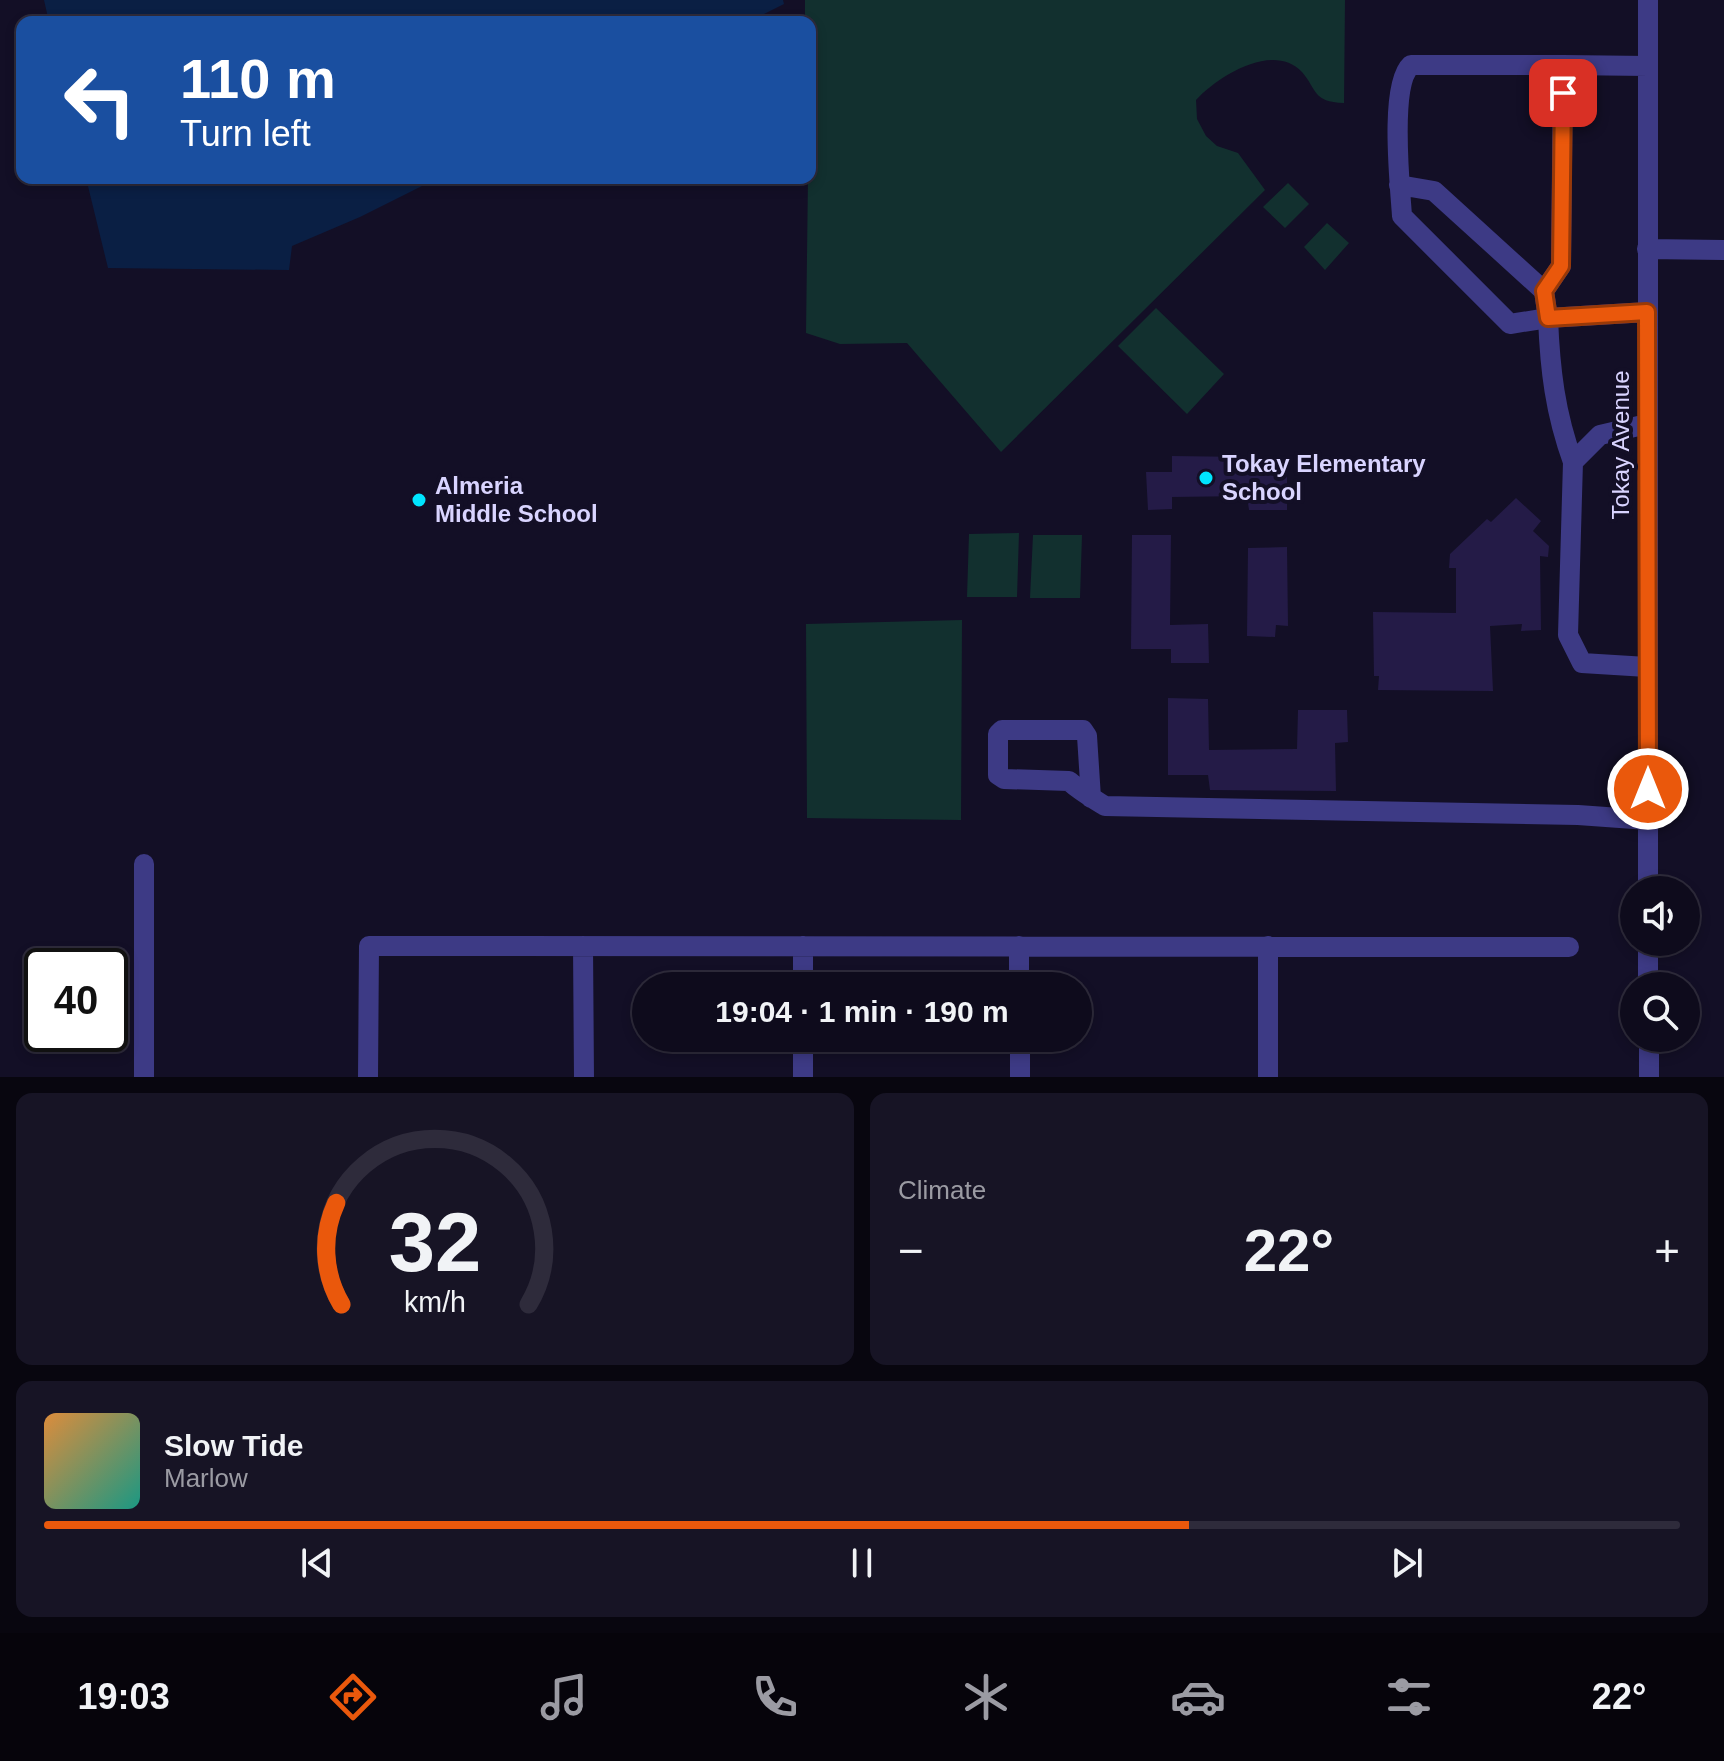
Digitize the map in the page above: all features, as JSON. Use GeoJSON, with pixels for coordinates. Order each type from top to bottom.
{"type":"FeatureCollection","features":[{"type":"Feature","properties":{"kind":"street","name":"Tokay Avenue"},"geometry":{"type":"LineString","coordinates":[[1648,0],[1648,876]]}},
{"type":"Feature","properties":{"kind":"street"},"geometry":{"type":"LineString","coordinates":[[1647,312],[1548,318],[1510,324],[1402,216],[1399,89],[1404,72],[1411,65],[1648,66]]}},
{"type":"Feature","properties":{"kind":"street"},"geometry":{"type":"LineString","coordinates":[[1544,291],[1561,266],[1563,65]]}},
{"type":"Feature","properties":{"kind":"street"},"geometry":{"type":"LineString","coordinates":[[1399,185],[1434,191],[1544,291],[1551,383],[1557,418],[1573,462],[1568,635],[1582,663],[1647,667]]}},
{"type":"Feature","properties":{"kind":"street"},"geometry":{"type":"LineString","coordinates":[[1647,249],[1724,250]]}},
{"type":"Feature","properties":{"kind":"street"},"geometry":{"type":"LineString","coordinates":[[1573,462],[1600,435],[1647,424]]}},
{"type":"Feature","properties":{"kind":"street"},"geometry":{"type":"LineString","coordinates":[[1091,798],[1087,736],[1083,730],[1002,730],[998,734],[998,775],[1004,779],[1069,781],[1091,798],[1105,806],[1547,814],[1648,820]]}},
{"type":"Feature","properties":{"kind":"street"},"geometry":{"type":"LineString","coordinates":[[144,864],[144,1077]]}},
{"type":"Feature","properties":{"kind":"street"},"geometry":{"type":"LineString","coordinates":[[368,1077],[369,946],[1569,947]]}},
{"type":"Feature","properties":{"kind":"street"},"geometry":{"type":"LineString","coordinates":[[583,946],[584,1077]]}},
{"type":"Feature","properties":{"kind":"street"},"geometry":{"type":"LineString","coordinates":[[803,946],[803,972]]}},
{"type":"Feature","properties":{"kind":"street"},"geometry":{"type":"LineString","coordinates":[[1019,946],[1019,972]]}},
{"type":"Feature","properties":{"kind":"street"},"geometry":{"type":"LineString","coordinates":[[1268,946],[1268,1077]]}},
{"type":"Feature","properties":{"kind":"street"},"geometry":{"type":"LineString","coordinates":[[803,1052],[803,1077]]}},
{"type":"Feature","properties":{"kind":"street"},"geometry":{"type":"LineString","coordinates":[[1020,1052],[1020,1077]]}},
{"type":"Feature","properties":{"kind":"street"},"geometry":{"type":"LineString","coordinates":[[1649,1052],[1649,1077]]}},
{"type":"Feature","properties":{"kind":"green space"},"geometry":{"type":"Polygon","coordinates":[[[805,0],[1345,0],[1344,103],[1321,97],[1302,72],[1290,63],[1276,60],[1261,61],[1231,73],[1196,100],[1197,119],[1206,136],[1217,146],[1238,153],[1265,190],[1001,452],[907,343],[840,344],[806,333],[808,184],[816,184],[816,16],[805,16],[805,0]]]}},
{"type":"Feature","properties":{"kind":"green space"},"geometry":{"type":"Polygon","coordinates":[[[1288,183],[1309,204],[1285,228],[1263,207],[1288,183]]]}},
{"type":"Feature","properties":{"kind":"green space"},"geometry":{"type":"Polygon","coordinates":[[[1327,223],[1349,243],[1325,270],[1304,247],[1327,223]]]}},
{"type":"Feature","properties":{"kind":"green space"},"geometry":{"type":"Polygon","coordinates":[[[1156,308],[1224,374],[1187,414],[1118,346],[1156,308]]]}},
{"type":"Feature","properties":{"kind":"green space"},"geometry":{"type":"Polygon","coordinates":[[[1019,533],[1017,597],[967,597],[969,534],[1019,533]]]}},
{"type":"Feature","properties":{"kind":"green space"},"geometry":{"type":"Polygon","coordinates":[[[1033,535],[1082,535],[1080,598],[1030,598],[1033,535]]]}},
{"type":"Feature","properties":{"kind":"green space"},"geometry":{"type":"Polygon","coordinates":[[[962,620],[961,820],[807,818],[806,624],[962,620]]]}},
{"type":"Feature","properties":{"kind":"water"},"geometry":{"type":"Polygon","coordinates":[[[44,0],[783,0],[784,4],[760,16],[48,16],[44,0]]]}},
{"type":"Feature","properties":{"kind":"water"},"geometry":{"type":"Polygon","coordinates":[[[87,184],[426,184],[292,246],[289,270],[108,268],[87,184]]]}},
{"type":"Feature","properties":{"kind":"building"},"geometry":{"type":"Polygon","coordinates":[[[1172,456],[1246,457],[1246,473],[1287,472],[1287,510],[1249,510],[1247,496],[1172,497],[1172,509],[1148,510],[1146,472],[1172,472],[1172,456]]]}},
{"type":"Feature","properties":{"kind":"building"},"geometry":{"type":"Polygon","coordinates":[[[1516,498],[1541,521],[1533,531],[1549,546],[1548,557],[1540,556],[1541,630],[1521,631],[1522,624],[1490,626],[1493,691],[1378,690],[1379,676],[1374,676],[1373,612],[1456,613],[1456,568],[1449,568],[1450,554],[1487,519],[1491,522],[1516,498]]]}},
{"type":"Feature","properties":{"kind":"building"},"geometry":{"type":"Polygon","coordinates":[[[1132,535],[1171,535],[1170,625],[1208,624],[1209,663],[1171,663],[1171,649],[1131,649],[1132,535]]]}},
{"type":"Feature","properties":{"kind":"building"},"geometry":{"type":"Polygon","coordinates":[[[1287,547],[1288,626],[1276,625],[1275,637],[1247,636],[1248,548],[1287,547]]]}},
{"type":"Feature","properties":{"kind":"building"},"geometry":{"type":"Polygon","coordinates":[[[1168,698],[1208,699],[1209,750],[1297,749],[1298,710],[1347,710],[1348,742],[1335,743],[1336,791],[1210,790],[1208,775],[1168,775],[1168,698]]]}},
{"type":"Feature","properties":{"kind":"place","name":"Tokay Elementary School"},"geometry":{"type":"Point","coordinates":[1206,478]}},
{"type":"Feature","properties":{"kind":"place","name":"Almeria Middle School"},"geometry":{"type":"Point","coordinates":[419,500]}},
{"type":"Feature","properties":{"kind":"route"},"geometry":{"type":"LineString","coordinates":[[1563,93],[1561,266],[1544,291],[1548,318],[1647,312],[1648,789]]}}]}
